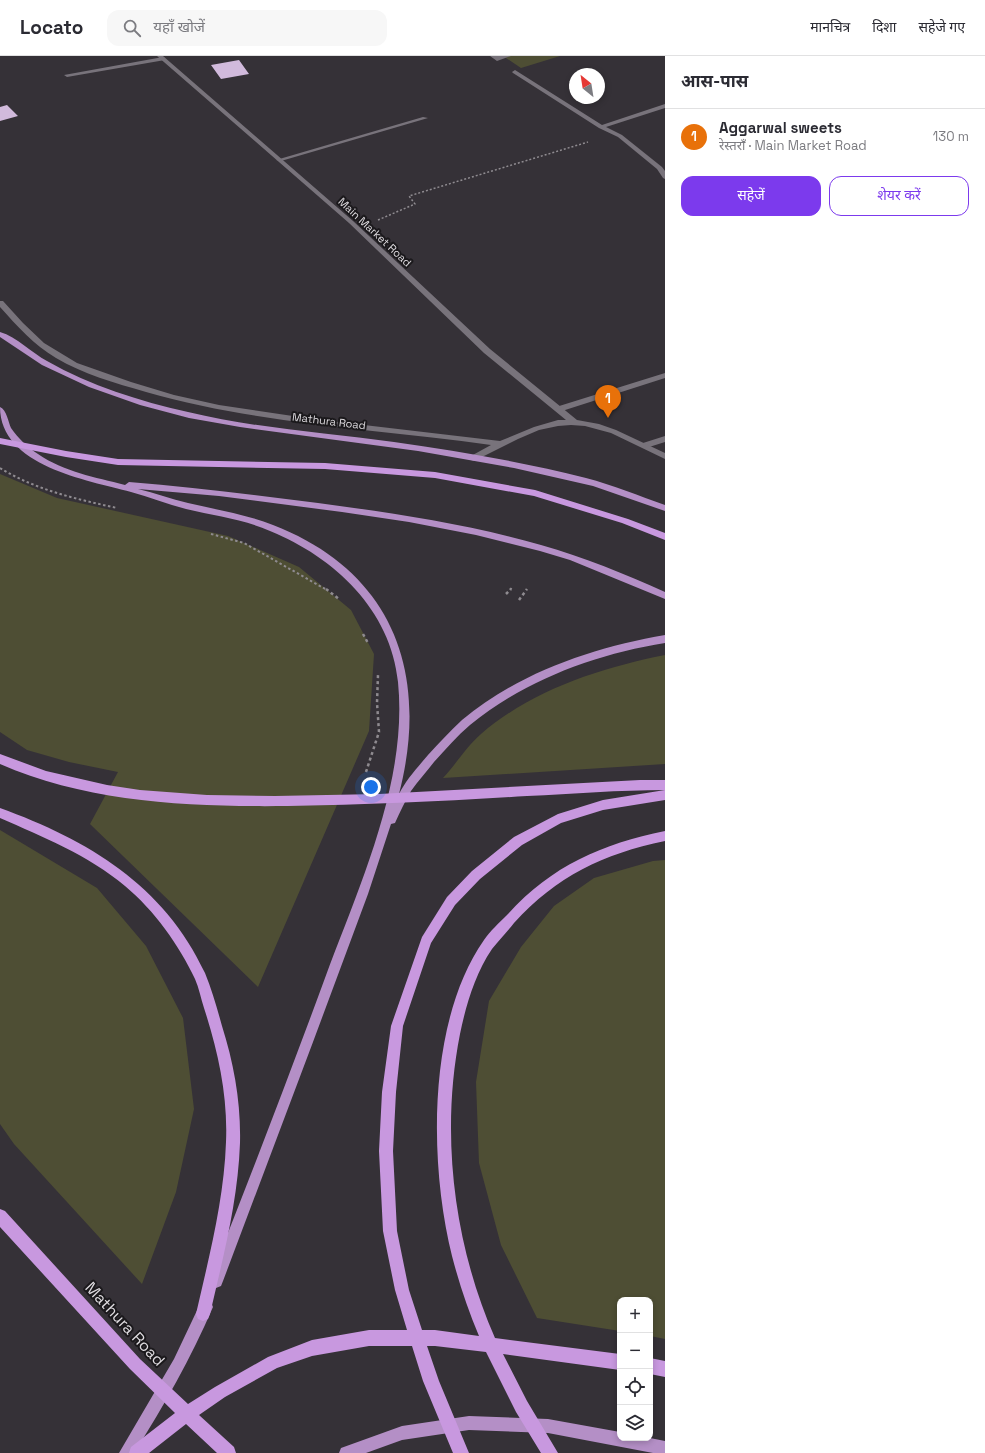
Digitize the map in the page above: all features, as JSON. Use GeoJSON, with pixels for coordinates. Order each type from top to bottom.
{"type":"FeatureCollection","features":[{"type":"Feature","properties":{"kind":"highway"},"geometry":{"type":"LineString","coordinates":[[0,440],[66,454],[118,462],[325,466],[435,476],[535,493],[625,521],[665,537]]}},
{"type":"Feature","properties":{"kind":"highway"},"geometry":{"type":"LineString","coordinates":[[0,759],[46,777],[104,790],[198,801],[455,797],[640,785],[665,785]]}},
{"type":"Feature","properties":{"kind":"highway"},"geometry":{"type":"LineString","coordinates":[[461,1453],[431,1381],[402,1290],[390,1231],[387,1144],[389,1092],[397,1026],[426,942],[451,901],[476,875],[518,841],[558,819],[603,805],[665,795]]}},
{"type":"Feature","properties":{"kind":"highway"},"geometry":{"type":"LineString","coordinates":[[0,813],[59,839],[93,858],[129,882],[154,908],[178,939],[200,975],[224,1056],[232,1104],[234,1141],[220,1240],[203,1314]]}},
{"type":"Feature","properties":{"kind":"highway"},"geometry":{"type":"LineString","coordinates":[[550,1453],[533,1427],[502,1369],[476,1309],[459,1254],[447,1189],[444,1133],[446,1081],[454,1029],[467,985],[487,946],[519,908],[552,879],[592,857],[638,840],[665,836]]}},
{"type":"Feature","properties":{"kind":"highway","name":"Mathura Road"},"geometry":{"type":"LineString","coordinates":[[0,1216],[135,1364],[228,1453]]}},
{"type":"Feature","properties":{"kind":"highway"},"geometry":{"type":"LineString","coordinates":[[136,1453],[170,1425],[220,1392],[273,1362],[312,1348],[368,1338],[435,1338],[617,1362]]}},
{"type":"Feature","properties":{"kind":"highway"},"geometry":{"type":"LineString","coordinates":[[653,1367],[665,1369]]}},
{"type":"Feature","properties":{"kind":"main road","name":"Mathura Road"},"geometry":{"type":"LineString","coordinates":[[0,334],[47,364],[82,381],[129,399],[170,412],[220,422],[395,445],[474,458],[587,482],[665,508]]}},
{"type":"Feature","properties":{"kind":"main road"},"geometry":{"type":"LineString","coordinates":[[0,410],[9,432],[31,453],[48,464],[73,475],[111,484],[188,506],[225,513],[255,522],[286,533],[312,548],[336,565],[357,585],[376,608],[389,632],[399,661],[403,683],[401,751],[396,786],[381,840],[301,1061],[203,1314],[191,1342],[157,1405],[126,1453]]}},
{"type":"Feature","properties":{"kind":"main road"},"geometry":{"type":"LineString","coordinates":[[111,484],[188,489],[429,523],[493,536],[572,558],[620,576],[665,596]]}},
{"type":"Feature","properties":{"kind":"main road"},"geometry":{"type":"LineString","coordinates":[[381,840],[408,787],[448,740],[472,718],[505,696],[574,663],[613,650],[649,641],[665,639]]}},
{"type":"Feature","properties":{"kind":"main road"},"geometry":{"type":"LineString","coordinates":[[346,1453],[402,1433],[469,1423],[548,1426],[665,1448]]}},
{"type":"Feature","properties":{"kind":"street"},"geometry":{"type":"LineString","coordinates":[[493,56],[497,59],[508,56]]}},
{"type":"Feature","properties":{"kind":"street"},"geometry":{"type":"LineString","coordinates":[[67,75],[162,58]]}},
{"type":"Feature","properties":{"kind":"street","name":"Main Market Road"},"geometry":{"type":"LineString","coordinates":[[162,58],[356,227],[487,351],[575,423]]}},
{"type":"Feature","properties":{"kind":"street"},"geometry":{"type":"LineString","coordinates":[[515,72],[601,127],[620,136],[660,168],[665,178]]}},
{"type":"Feature","properties":{"kind":"street"},"geometry":{"type":"LineString","coordinates":[[601,127],[665,106]]}},
{"type":"Feature","properties":{"kind":"street"},"geometry":{"type":"LineString","coordinates":[[279,160],[425,118]]}},
{"type":"Feature","properties":{"kind":"street"},"geometry":{"type":"LineString","coordinates":[[0,303],[12,318],[26,331],[58,356],[102,375],[165,396],[283,418],[440,434],[501,444]]}},
{"type":"Feature","properties":{"kind":"street"},"geometry":{"type":"LineString","coordinates":[[559,410],[665,375]]}},
{"type":"Feature","properties":{"kind":"street"},"geometry":{"type":"LineString","coordinates":[[474,458],[501,444],[547,426],[560,423],[575,423],[592,426],[646,445],[665,456]]}},
{"type":"Feature","properties":{"kind":"street"},"geometry":{"type":"LineString","coordinates":[[646,445],[665,439]]}},
{"type":"Feature","properties":{"kind":"path"},"geometry":{"type":"LineString","coordinates":[[356,227],[389,216],[390,214],[415,204],[408,196],[480,173],[533,160],[585,142],[620,136]]}},
{"type":"Feature","properties":{"kind":"path"},"geometry":{"type":"LineString","coordinates":[[0,468],[15,478],[57,494],[121,509]]}},
{"type":"Feature","properties":{"kind":"path"},"geometry":{"type":"LineString","coordinates":[[207,533],[250,546],[321,585],[339,600]]}},
{"type":"Feature","properties":{"kind":"path"},"geometry":{"type":"LineString","coordinates":[[506,594],[514,586]]}},
{"type":"Feature","properties":{"kind":"path"},"geometry":{"type":"LineString","coordinates":[[519,600],[527,589]]}},
{"type":"Feature","properties":{"kind":"path"},"geometry":{"type":"LineString","coordinates":[[362,630],[370,648]]}},
{"type":"Feature","properties":{"kind":"path"},"geometry":{"type":"LineString","coordinates":[[366,772],[379,732],[377,703],[378,673]]}},
{"type":"Feature","properties":{"kind":"green space"},"geometry":{"type":"Polygon","coordinates":[[[503,56],[560,56],[521,68],[503,56]]]}},
{"type":"Feature","properties":{"kind":"green space"},"geometry":{"type":"Polygon","coordinates":[[[0,474],[57,498],[228,536],[299,567],[351,610],[374,654],[369,731],[258,987],[90,824],[118,772],[69,762],[27,750],[0,732],[0,474]]]}},
{"type":"Feature","properties":{"kind":"green space"},"geometry":{"type":"Polygon","coordinates":[[[665,655],[665,764],[443,778],[481,734],[522,705],[544,693],[592,674],[641,660],[665,655]]]}},
{"type":"Feature","properties":{"kind":"green space"},"geometry":{"type":"Polygon","coordinates":[[[0,830],[97,888],[146,946],[183,1018],[194,1109],[176,1192],[142,1284],[14,1144],[0,1124],[0,830]]]}},
{"type":"Feature","properties":{"kind":"green space"},"geometry":{"type":"Polygon","coordinates":[[[665,860],[665,1339],[653,1337],[653,1297],[617,1297],[617,1331],[537,1318],[501,1245],[479,1163],[476,1082],[489,1001],[521,947],[554,906],[594,878],[653,861],[665,860]]]}},
{"type":"Feature","properties":{"kind":"building"},"geometry":{"type":"Polygon","coordinates":[[[239,60],[249,74],[221,79],[211,65],[239,60]]]}},
{"type":"Feature","properties":{"kind":"building"},"geometry":{"type":"Polygon","coordinates":[[[7,105],[18,116],[0,121],[0,107],[7,105]]]}},
{"type":"Feature","properties":{"kind":"place","name":"Aggarwal sweets"},"geometry":{"type":"Point","coordinates":[608,418]}}]}
